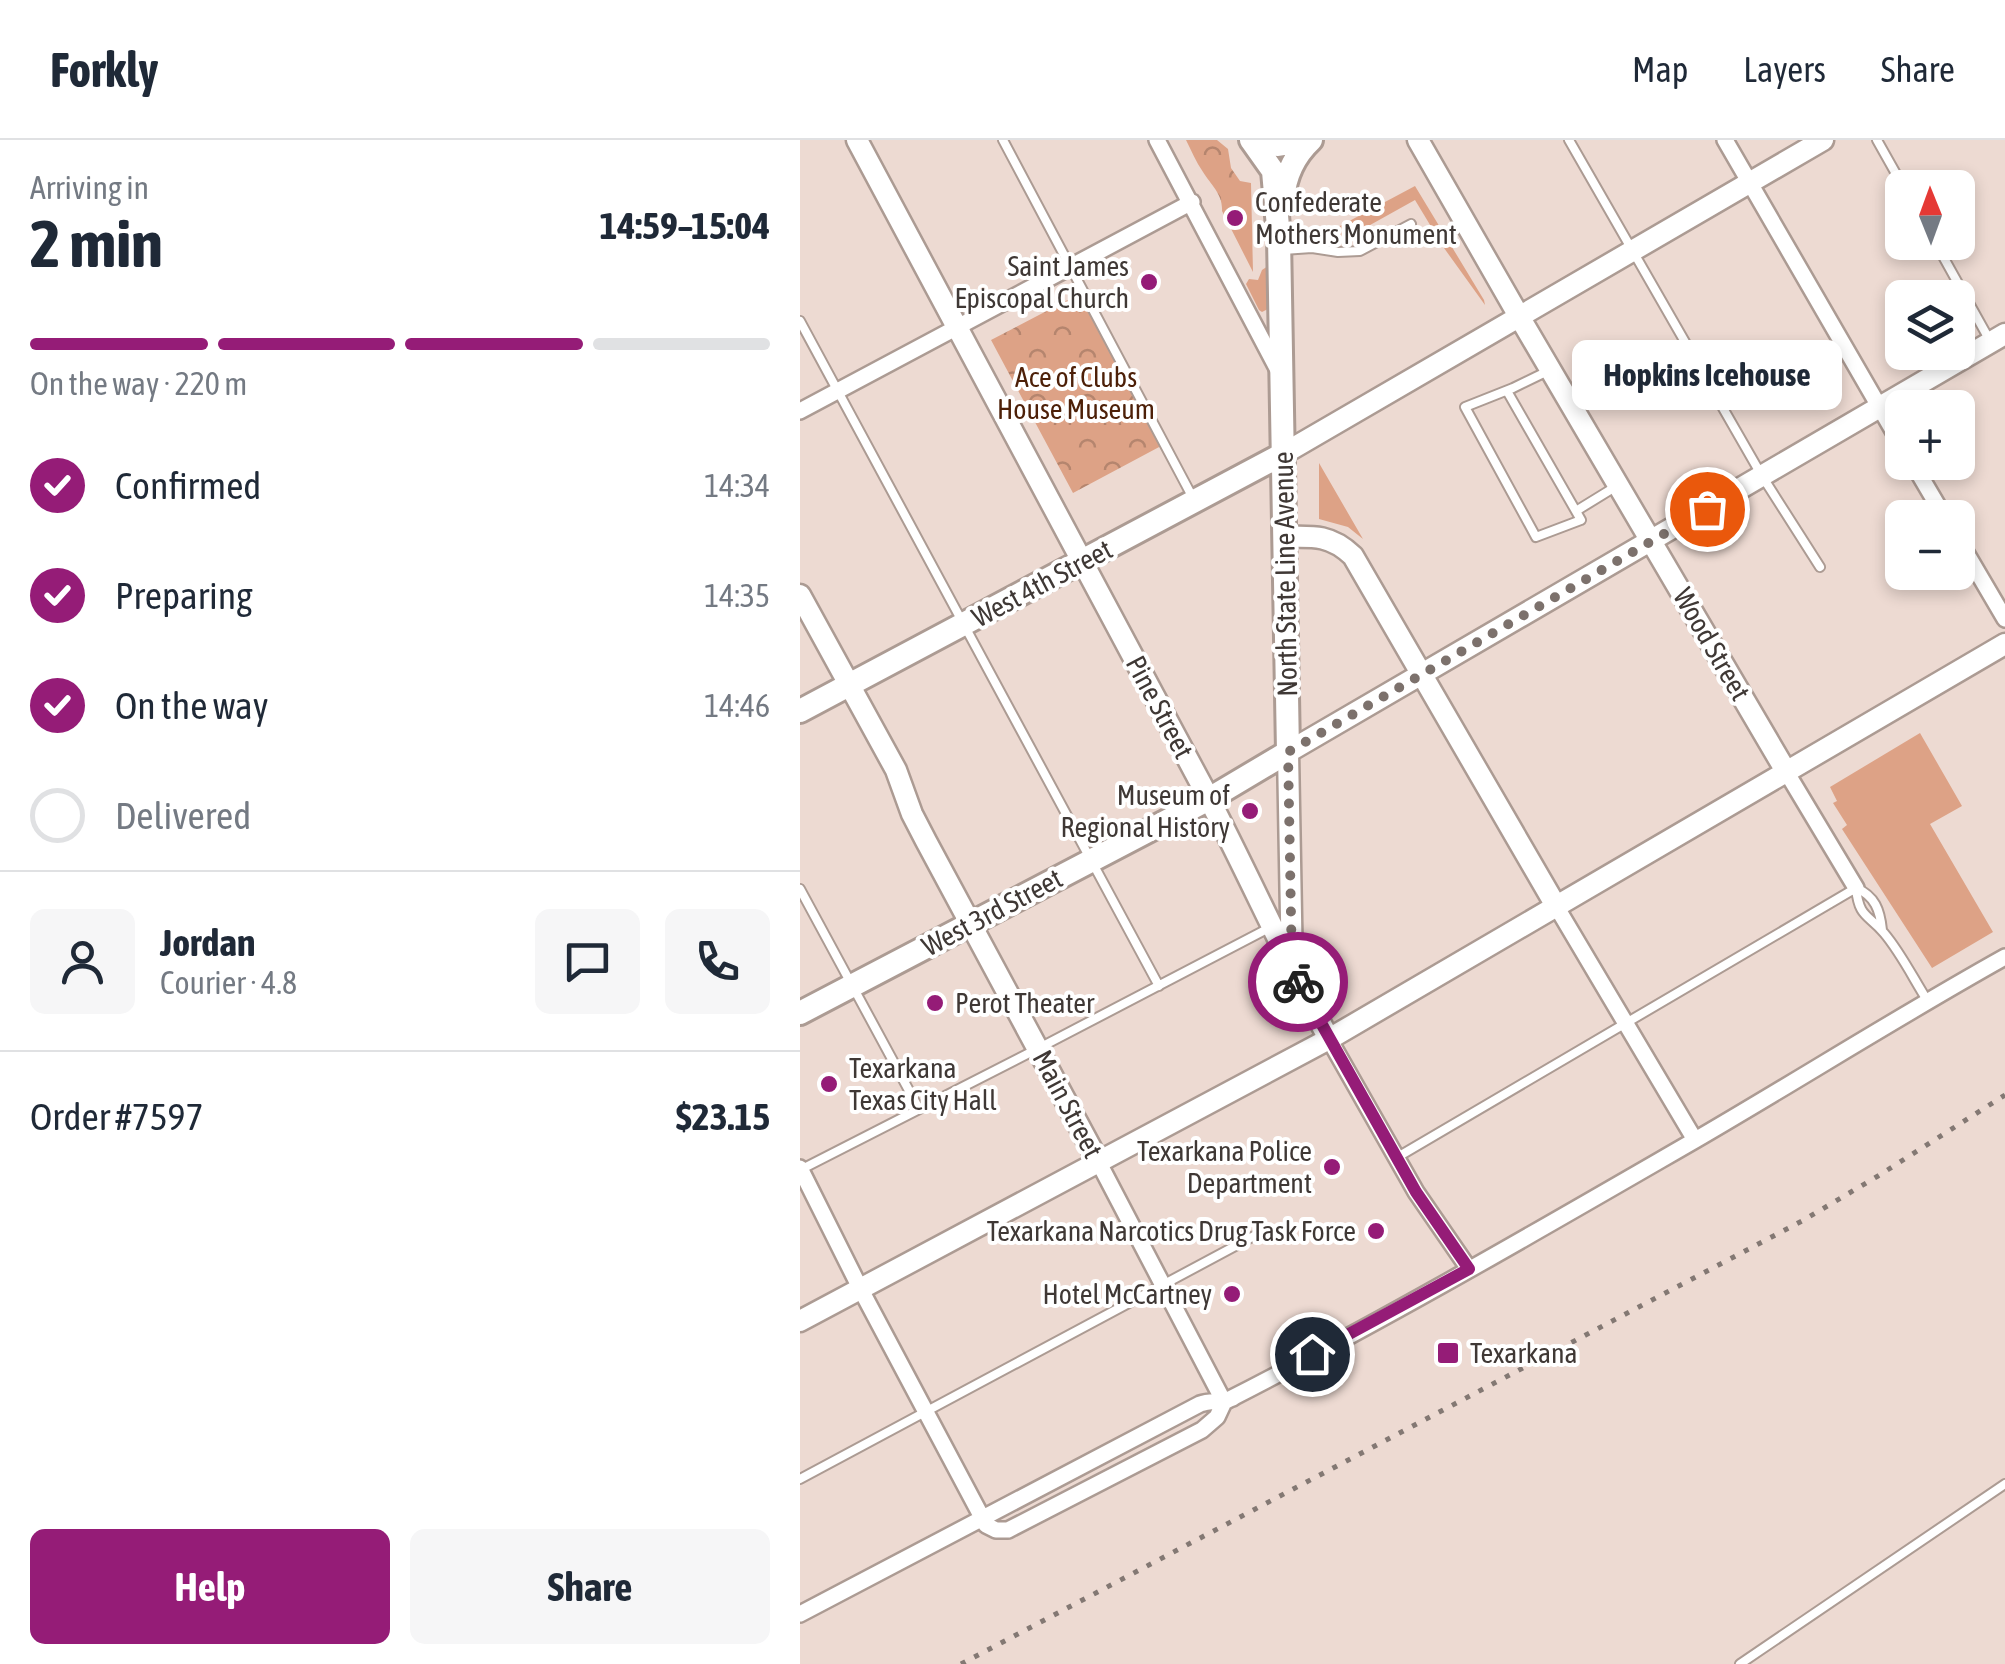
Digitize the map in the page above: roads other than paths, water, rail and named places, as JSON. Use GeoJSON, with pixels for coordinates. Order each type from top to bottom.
{"type":"FeatureCollection","features":[{"type":"Feature","properties":{"kind":"main road"},"geometry":{"type":"LineString","coordinates":[[1251,140],[1278,145],[1310,140]]}},
{"type":"Feature","properties":{"kind":"main road","name":"North State Line Avenue"},"geometry":{"type":"LineString","coordinates":[[1251,140],[1273,172],[1280,244],[1288,752]]}},
{"type":"Feature","properties":{"kind":"main road","name":"North State Line Avenue"},"geometry":{"type":"LineString","coordinates":[[1280,244],[1286,179],[1310,140]]}},
{"type":"Feature","properties":{"kind":"main road","name":"West 4th Street"},"geometry":{"type":"LineString","coordinates":[[800,711],[1283,454]]}},
{"type":"Feature","properties":{"kind":"main road","name":"West 3rd Street"},"geometry":{"type":"LineString","coordinates":[[800,1012],[1208,799],[1288,752]]}},
{"type":"Feature","properties":{"kind":"street","name":"Pine Street"},"geometry":{"type":"LineString","coordinates":[[857,140],[1208,799],[1329,1039],[1416,1192],[1469,1269]]}},
{"type":"Feature","properties":{"kind":"street"},"geometry":{"type":"LineString","coordinates":[[1157,140],[1282,378]]}},
{"type":"Feature","properties":{"kind":"street","name":"Wood Street"},"geometry":{"type":"LineString","coordinates":[[1418,140],[1856,888]]}},
{"type":"Feature","properties":{"kind":"street"},"geometry":{"type":"LineString","coordinates":[[1725,140],[1885,416]]}},
{"type":"Feature","properties":{"kind":"street"},"geometry":{"type":"LineString","coordinates":[[1283,454],[1822,140]]}},
{"type":"Feature","properties":{"kind":"street"},"geometry":{"type":"LineString","coordinates":[[800,410],[1192,202]]}},
{"type":"Feature","properties":{"kind":"street"},"geometry":{"type":"LineString","coordinates":[[1288,752],[1998,338]]}},
{"type":"Feature","properties":{"kind":"street"},"geometry":{"type":"LineString","coordinates":[[1284,537],[1328,538],[1353,556],[1695,1140]]}},
{"type":"Feature","properties":{"kind":"street"},"geometry":{"type":"LineString","coordinates":[[1975,568],[2005,619]]}},
{"type":"Feature","properties":{"kind":"street","name":"Main Street"},"geometry":{"type":"LineString","coordinates":[[800,595],[896,770],[912,814],[1224,1402]]}},
{"type":"Feature","properties":{"kind":"street"},"geometry":{"type":"LineString","coordinates":[[800,1321],[1329,1039],[2005,644]]}},
{"type":"Feature","properties":{"kind":"street","name":"North State Line Avenue"},"geometry":{"type":"LineString","coordinates":[[1288,752],[1292,970]]}},
{"type":"Feature","properties":{"kind":"street"},"geometry":{"type":"LineString","coordinates":[[800,1614],[1200,1404],[1224,1402],[1469,1269],[2005,956]]}},
{"type":"Feature","properties":{"kind":"street"},"geometry":{"type":"LineString","coordinates":[[800,1169],[990,1529],[1008,1530],[1202,1430],[1218,1416],[1224,1402]]}},
{"type":"Feature","properties":{"kind":"lane"},"geometry":{"type":"LineString","coordinates":[[1003,140],[1195,502]]}},
{"type":"Feature","properties":{"kind":"lane"},"geometry":{"type":"LineString","coordinates":[[1569,140],[1762,476],[1820,567]]}},
{"type":"Feature","properties":{"kind":"lane"},"geometry":{"type":"LineString","coordinates":[[1877,140],[1894,170]]}},
{"type":"Feature","properties":{"kind":"lane"},"geometry":{"type":"LineString","coordinates":[[1280,244],[1355,252],[1411,224]]}},
{"type":"Feature","properties":{"kind":"lane"},"geometry":{"type":"LineString","coordinates":[[1947,260],[1998,338]]}},
{"type":"Feature","properties":{"kind":"lane"},"geometry":{"type":"LineString","coordinates":[[800,321],[1159,986]]}},
{"type":"Feature","properties":{"kind":"lane"},"geometry":{"type":"LineString","coordinates":[[1507,391],[1581,520],[1536,538],[1464,406],[1550,370]]}},
{"type":"Feature","properties":{"kind":"lane"},"geometry":{"type":"LineString","coordinates":[[1576,511],[1618,485]]}},
{"type":"Feature","properties":{"kind":"lane"},"geometry":{"type":"LineString","coordinates":[[1856,888],[1859,905],[1882,930],[1928,1000]]}},
{"type":"Feature","properties":{"kind":"lane"},"geometry":{"type":"LineString","coordinates":[[1856,888],[1873,899],[1882,930]]}},
{"type":"Feature","properties":{"kind":"lane"},"geometry":{"type":"LineString","coordinates":[[1396,1158],[1856,888]]}},
{"type":"Feature","properties":{"kind":"lane"},"geometry":{"type":"LineString","coordinates":[[800,889],[920,1109]]}},
{"type":"Feature","properties":{"kind":"lane"},"geometry":{"type":"LineString","coordinates":[[800,1169],[1273,926]]}},
{"type":"Feature","properties":{"kind":"lane"},"geometry":{"type":"LineString","coordinates":[[800,1479],[1254,1236]]}},
{"type":"Feature","properties":{"kind":"lane"},"geometry":{"type":"LineString","coordinates":[[1740,1664],[2005,1484]]}},
{"type":"Feature","properties":{"kind":"railway"},"geometry":{"type":"LineString","coordinates":[[961,1664],[1802,1221],[2005,1095]]}},
{"type":"Feature","properties":{"kind":"place","name":"Confederate Mothers Monument"},"geometry":{"type":"Point","coordinates":[1235,218]}},
{"type":"Feature","properties":{"kind":"place","name":"Saint James Episcopal Church"},"geometry":{"type":"Point","coordinates":[1149,282]}},
{"type":"Feature","properties":{"kind":"place","name":"Hopkins Icehouse"},"geometry":{"type":"Point","coordinates":[1707,509]}},
{"type":"Feature","properties":{"kind":"place","name":"Museum of Regional History"},"geometry":{"type":"Point","coordinates":[1250,811]}},
{"type":"Feature","properties":{"kind":"place","name":"Perot Theater"},"geometry":{"type":"Point","coordinates":[935,1003]}},
{"type":"Feature","properties":{"kind":"place","name":"Texarkana Texas City Hall"},"geometry":{"type":"Point","coordinates":[829,1084]}},
{"type":"Feature","properties":{"kind":"place","name":"Texarkana Police Department"},"geometry":{"type":"Point","coordinates":[1332,1167]}},
{"type":"Feature","properties":{"kind":"place","name":"Texarkana Narcotics Drug Task Force"},"geometry":{"type":"Point","coordinates":[1376,1231]}},
{"type":"Feature","properties":{"kind":"place","name":"Hotel McCartney"},"geometry":{"type":"Point","coordinates":[1232,1294]}},
{"type":"Feature","properties":{"kind":"place","name":"Texarkana"},"geometry":{"type":"Point","coordinates":[1448,1353]}},
{"type":"Feature","properties":{"kind":"park label","name":"Ace of Clubs House Museum"},"geometry":{"type":"Point","coordinates":[1076,393]}}]}
